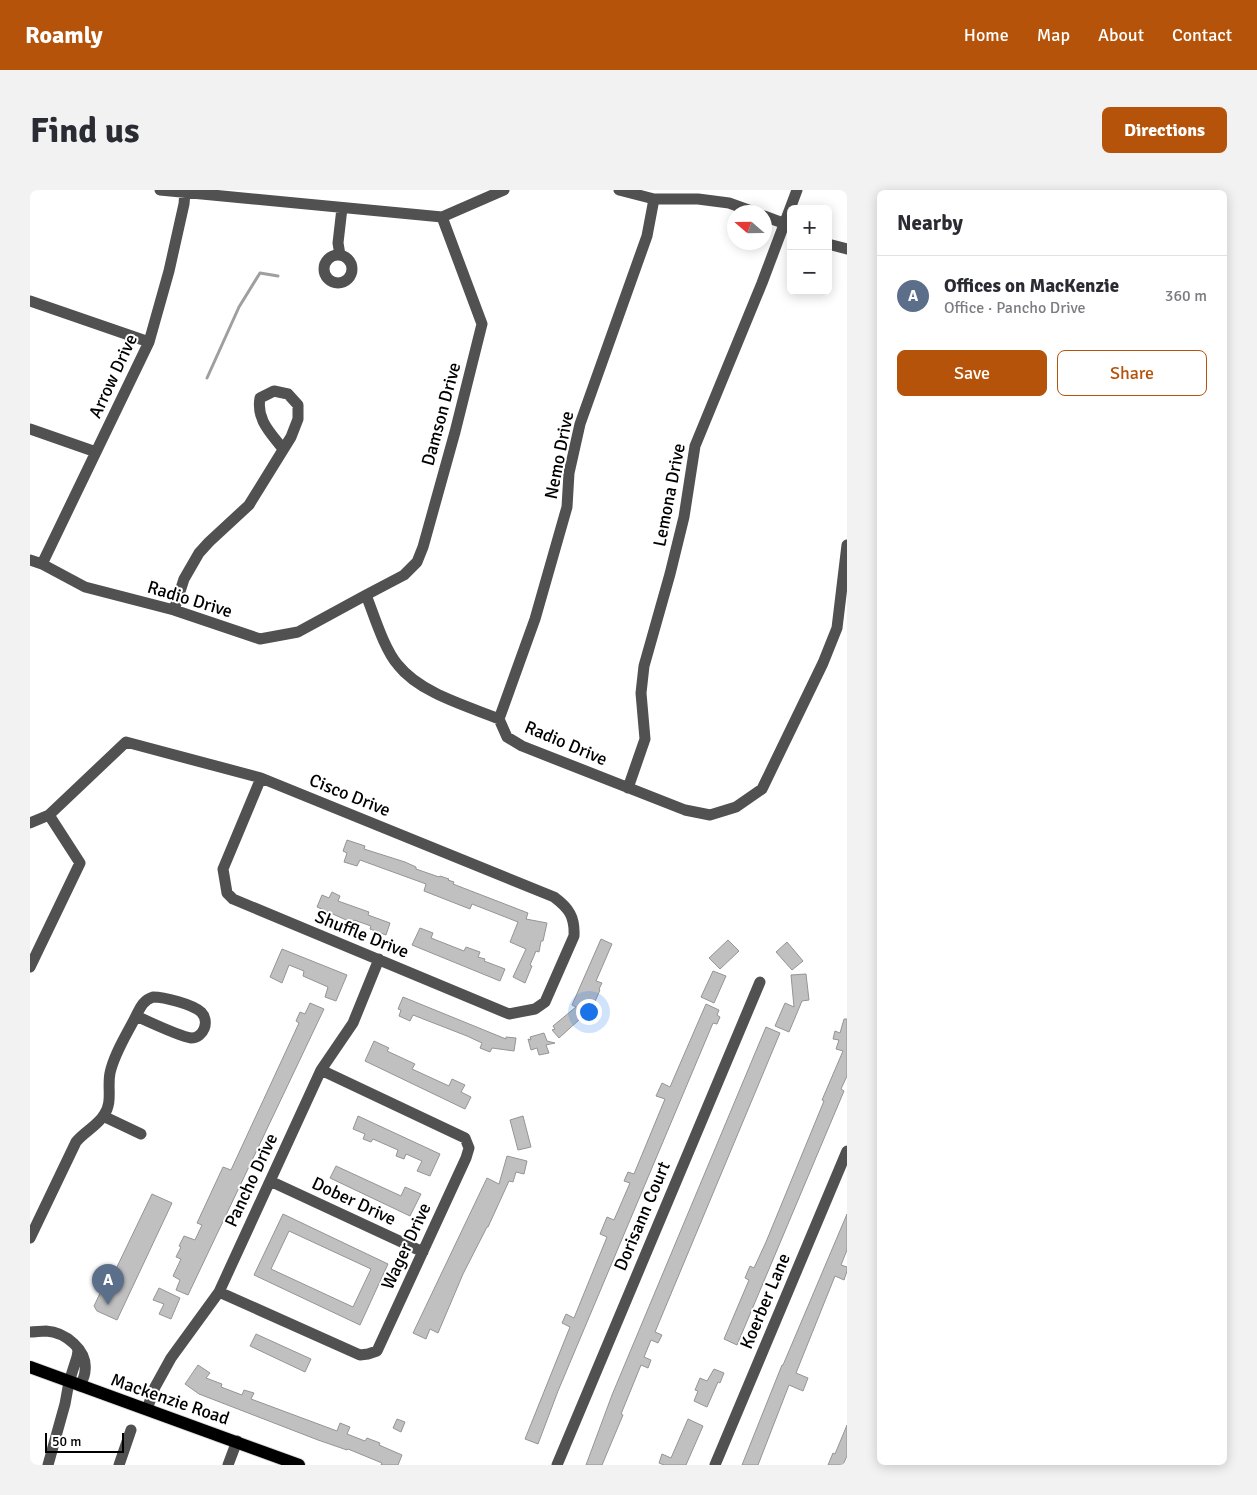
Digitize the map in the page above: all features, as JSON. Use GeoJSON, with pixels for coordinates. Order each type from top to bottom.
{"type":"FeatureCollection","features":[{"type":"Feature","properties":{"kind":"main road","name":"Mackenzie Road"},"geometry":{"type":"LineString","coordinates":[[30,1367],[237,1441],[279,1462],[299,1465]]}},
{"type":"Feature","properties":{"kind":"street"},"geometry":{"type":"LineString","coordinates":[[160,190],[442,217],[504,190]]}},
{"type":"Feature","properties":{"kind":"street"},"geometry":{"type":"LineString","coordinates":[[619,190],[654,199],[698,199],[735,205]]}},
{"type":"Feature","properties":{"kind":"street","name":"Lemona Drive"},"geometry":{"type":"LineString","coordinates":[[793,205],[797,190]]}},
{"type":"Feature","properties":{"kind":"street","name":"Arrow Drive"},"geometry":{"type":"LineString","coordinates":[[42,564],[149,342],[169,271],[185,192]]}},
{"type":"Feature","properties":{"kind":"street","name":"Nemo Drive"},"geometry":{"type":"LineString","coordinates":[[499,719],[535,619],[567,506],[570,474],[580,424],[647,236],[654,199]]}},
{"type":"Feature","properties":{"kind":"street"},"geometry":{"type":"LineString","coordinates":[[340,255],[338,243],[342,208]]}},
{"type":"Feature","properties":{"kind":"street","name":"Damson Drive"},"geometry":{"type":"LineString","coordinates":[[366,595],[404,575],[417,562],[420,555],[455,432],[482,324],[442,217]]}},
{"type":"Feature","properties":{"kind":"street"},"geometry":{"type":"LineString","coordinates":[[772,219],[787,224]]}},
{"type":"Feature","properties":{"kind":"street","name":"Lemona Drive"},"geometry":{"type":"LineString","coordinates":[[628,788],[645,740],[641,693],[644,666],[684,517],[695,446],[787,226]]}},
{"type":"Feature","properties":{"kind":"street"},"geometry":{"type":"LineString","coordinates":[[832,245],[847,249]]}},
{"type":"Feature","properties":{"kind":"street"},"geometry":{"type":"LineString","coordinates":[[30,300],[149,342]]}},
{"type":"Feature","properties":{"kind":"street"},"geometry":{"type":"LineString","coordinates":[[174,610],[184,579],[199,553],[208,542],[250,505],[292,437],[298,419],[298,405],[288,394],[274,391],[260,398],[259,408],[263,423],[283,449]]}},
{"type":"Feature","properties":{"kind":"street"},"geometry":{"type":"LineString","coordinates":[[30,429],[96,452]]}},
{"type":"Feature","properties":{"kind":"street","name":"Radio Drive"},"geometry":{"type":"LineString","coordinates":[[499,719],[507,737],[522,746],[685,810],[710,815],[736,807],[762,789],[823,663],[837,628],[847,545]]}},
{"type":"Feature","properties":{"kind":"street","name":"Radio Drive"},"geometry":{"type":"LineString","coordinates":[[30,560],[42,564],[84,587],[174,610],[260,640],[298,632],[366,595]]}},
{"type":"Feature","properties":{"kind":"street"},"geometry":{"type":"LineString","coordinates":[[366,595],[384,640],[397,665],[410,678],[422,687],[499,719]]}},
{"type":"Feature","properties":{"kind":"street","name":"Cisco Drive"},"geometry":{"type":"LineString","coordinates":[[49,815],[126,742],[261,778],[554,897],[566,906],[572,916],[574,936],[545,1002],[535,1009],[509,1014]]}},
{"type":"Feature","properties":{"kind":"street","name":"Shuffle Drive"},"geometry":{"type":"LineString","coordinates":[[261,778],[223,869],[226,893],[233,899],[509,1014]]}},
{"type":"Feature","properties":{"kind":"street"},"geometry":{"type":"LineString","coordinates":[[30,823],[49,815],[80,863],[30,967]]}},
{"type":"Feature","properties":{"kind":"street","name":"Pancho Drive"},"geometry":{"type":"LineString","coordinates":[[147,1409],[155,1387],[171,1358],[219,1292],[321,1070],[353,1023],[379,960]]}},
{"type":"Feature","properties":{"kind":"street","name":"Dorisann Court"},"geometry":{"type":"LineString","coordinates":[[557,1465],[760,982]]}},
{"type":"Feature","properties":{"kind":"street"},"geometry":{"type":"LineString","coordinates":[[30,1238],[76,1142],[103,1116],[110,1099],[110,1073],[136,1016],[142,1004],[148,998],[168,998],[201,1012],[206,1024],[199,1036],[189,1038],[136,1016]]}},
{"type":"Feature","properties":{"kind":"street","name":"Wager Drive"},"geometry":{"type":"LineString","coordinates":[[219,1292],[360,1355],[377,1352],[466,1158],[468,1148],[465,1138],[321,1070]]}},
{"type":"Feature","properties":{"kind":"street"},"geometry":{"type":"LineString","coordinates":[[103,1116],[141,1134]]}},
{"type":"Feature","properties":{"kind":"street","name":"Koerber Lane"},"geometry":{"type":"LineString","coordinates":[[715,1465],[847,1151]]}},
{"type":"Feature","properties":{"kind":"street","name":"Dober Drive"},"geometry":{"type":"LineString","coordinates":[[270,1181],[422,1252]]}},
{"type":"Feature","properties":{"kind":"street"},"geometry":{"type":"LineString","coordinates":[[30,1332],[47,1331],[63,1337],[77,1347],[78,1351],[75,1384],[65,1404],[48,1465]]}},
{"type":"Feature","properties":{"kind":"street"},"geometry":{"type":"LineString","coordinates":[[119,1465],[131,1430]]}},
{"type":"Feature","properties":{"kind":"street"},"geometry":{"type":"LineString","coordinates":[[228,1465],[237,1441]]}},
{"type":"Feature","properties":{"kind":"building"},"geometry":{"type":"Polygon","coordinates":[[[347,840],[365,846],[364,849],[405,862],[416,867],[416,869],[449,879],[454,882],[453,884],[528,913],[526,919],[547,923],[539,952],[536,951],[525,983],[513,977],[526,949],[510,942],[518,922],[472,904],[470,909],[424,891],[426,884],[360,860],[357,866],[344,862],[347,853],[343,851],[347,840]]]}},
{"type":"Feature","properties":{"kind":"building"},"geometry":{"type":"Polygon","coordinates":[[[332,892],[340,896],[338,901],[369,912],[368,915],[390,923],[386,935],[370,929],[371,926],[354,920],[353,923],[317,907],[322,895],[329,898],[332,892]]]}},
{"type":"Feature","properties":{"kind":"building"},"geometry":{"type":"Polygon","coordinates":[[[420,928],[433,933],[431,938],[464,951],[466,947],[480,952],[478,957],[505,969],[500,981],[412,945],[420,928]]]}},
{"type":"Feature","properties":{"kind":"building"},"geometry":{"type":"Polygon","coordinates":[[[601,939],[612,944],[596,981],[602,983],[600,990],[586,1022],[580,1019],[559,1038],[552,1030],[555,1029],[553,1026],[576,1007],[572,1005],[601,939]]]}},
{"type":"Feature","properties":{"kind":"building"},"geometry":{"type":"Polygon","coordinates":[[[728,940],[739,951],[720,969],[709,958],[728,940]]]}},
{"type":"Feature","properties":{"kind":"building"},"geometry":{"type":"Polygon","coordinates":[[[787,942],[803,961],[792,970],[776,952],[787,942]]]}},
{"type":"Feature","properties":{"kind":"building"},"geometry":{"type":"Polygon","coordinates":[[[282,949],[347,975],[336,1001],[325,997],[328,987],[303,976],[304,971],[289,965],[282,983],[270,977],[282,949]]]}},
{"type":"Feature","properties":{"kind":"building"},"geometry":{"type":"Polygon","coordinates":[[[713,971],[726,976],[714,1003],[701,997],[713,971]]]}},
{"type":"Feature","properties":{"kind":"building"},"geometry":{"type":"Polygon","coordinates":[[[806,974],[809,1000],[802,1001],[789,1032],[775,1026],[785,1003],[794,1007],[791,975],[806,974]]]}},
{"type":"Feature","properties":{"kind":"building"},"geometry":{"type":"Polygon","coordinates":[[[403,997],[506,1039],[506,1037],[516,1038],[514,1051],[492,1048],[490,1052],[480,1048],[482,1043],[467,1036],[413,1015],[410,1021],[399,1016],[401,1010],[398,1009],[403,997]]]}},
{"type":"Feature","properties":{"kind":"building"},"geometry":{"type":"Polygon","coordinates":[[[310,1003],[324,1009],[188,1295],[176,1290],[180,1280],[173,1276],[181,1259],[176,1257],[181,1247],[179,1246],[184,1236],[195,1240],[202,1225],[197,1223],[223,1167],[231,1170],[299,1023],[296,1021],[300,1012],[305,1014],[310,1003]]]}},
{"type":"Feature","properties":{"kind":"building"},"geometry":{"type":"Polygon","coordinates":[[[706,1004],[719,1010],[717,1015],[720,1017],[717,1024],[713,1023],[558,1391],[538,1444],[525,1439],[570,1327],[562,1323],[566,1314],[574,1318],[607,1237],[600,1234],[607,1217],[614,1220],[630,1183],[624,1181],[628,1172],[634,1174],[665,1099],[656,1096],[662,1083],[670,1087],[706,1004]]]}},
{"type":"Feature","properties":{"kind":"building"},"geometry":{"type":"Polygon","coordinates":[[[844,1019],[847,1019],[847,1076],[841,1089],[844,1091],[737,1345],[724,1339],[749,1280],[745,1278],[750,1266],[754,1268],[766,1242],[843,1051],[836,1049],[839,1040],[833,1039],[835,1031],[840,1033],[844,1019]]]}},
{"type":"Feature","properties":{"kind":"building"},"geometry":{"type":"Polygon","coordinates":[[[766,1027],[780,1033],[655,1332],[662,1335],[658,1343],[651,1340],[644,1357],[651,1360],[648,1368],[641,1365],[602,1465],[586,1465],[612,1395],[766,1027]]]}},
{"type":"Feature","properties":{"kind":"building"},"geometry":{"type":"Polygon","coordinates":[[[544,1033],[547,1041],[555,1043],[546,1045],[549,1053],[539,1055],[537,1048],[531,1050],[528,1039],[531,1040],[530,1037],[544,1033]]]}},
{"type":"Feature","properties":{"kind":"building"},"geometry":{"type":"Polygon","coordinates":[[[374,1041],[389,1048],[387,1051],[415,1064],[412,1069],[449,1086],[452,1079],[465,1085],[461,1092],[471,1097],[465,1109],[365,1061],[374,1041]]]}},
{"type":"Feature","properties":{"kind":"building"},"geometry":{"type":"Polygon","coordinates":[[[358,1116],[440,1154],[430,1176],[417,1171],[422,1161],[406,1154],[404,1159],[396,1156],[398,1150],[373,1139],[371,1142],[363,1139],[365,1134],[353,1129],[358,1116]]]}},
{"type":"Feature","properties":{"kind":"building"},"geometry":{"type":"Polygon","coordinates":[[[523,1116],[531,1147],[518,1150],[510,1120],[523,1116]]]}},
{"type":"Feature","properties":{"kind":"building"},"geometry":{"type":"Polygon","coordinates":[[[507,1156],[527,1161],[524,1174],[516,1172],[513,1182],[509,1181],[488,1227],[463,1274],[438,1333],[430,1329],[426,1339],[413,1333],[487,1178],[499,1184],[507,1156]]]}},
{"type":"Feature","properties":{"kind":"building"},"geometry":{"type":"Polygon","coordinates":[[[336,1166],[401,1196],[405,1187],[421,1194],[410,1216],[330,1178],[336,1166]]]}},
{"type":"Feature","properties":{"kind":"building"},"geometry":{"type":"Polygon","coordinates":[[[152,1194],[172,1203],[117,1320],[97,1311],[94,1306],[111,1270],[115,1271],[152,1194]]]}},
{"type":"Feature","properties":{"kind":"building"},"geometry":{"type":"Polygon","coordinates":[[[283,1214],[388,1264],[360,1325],[254,1275],[283,1214]],[[289,1231],[271,1269],[353,1307],[371,1269],[289,1231]]]}},
{"type":"Feature","properties":{"kind":"building"},"geometry":{"type":"Polygon","coordinates":[[[847,1214],[847,1250],[841,1265],[847,1267],[847,1271],[844,1280],[835,1276],[796,1373],[808,1378],[803,1391],[789,1385],[758,1465],[742,1465],[782,1365],[847,1214]]]}},
{"type":"Feature","properties":{"kind":"building"},"geometry":{"type":"Polygon","coordinates":[[[159,1288],[180,1298],[171,1319],[159,1314],[164,1304],[153,1300],[159,1288]]]}},
{"type":"Feature","properties":{"kind":"building"},"geometry":{"type":"Polygon","coordinates":[[[256,1334],[311,1359],[305,1372],[250,1346],[256,1334]]]}},
{"type":"Feature","properties":{"kind":"building"},"geometry":{"type":"Polygon","coordinates":[[[198,1365],[210,1373],[206,1378],[222,1384],[221,1387],[242,1395],[244,1390],[254,1393],[251,1399],[337,1431],[340,1423],[350,1427],[347,1434],[365,1441],[367,1438],[402,1455],[398,1465],[381,1465],[382,1463],[348,1449],[318,1440],[199,1394],[185,1384],[198,1365]]]}},
{"type":"Feature","properties":{"kind":"building"},"geometry":{"type":"Polygon","coordinates":[[[714,1369],[724,1373],[707,1407],[694,1401],[698,1391],[695,1390],[700,1378],[707,1381],[714,1369]]]}},
{"type":"Feature","properties":{"kind":"building"},"geometry":{"type":"Polygon","coordinates":[[[397,1419],[405,1422],[401,1432],[393,1428],[397,1419]]]}},
{"type":"Feature","properties":{"kind":"building"},"geometry":{"type":"Polygon","coordinates":[[[688,1419],[703,1426],[686,1465],[664,1465],[659,1463],[662,1454],[671,1458],[688,1419]]]}},
{"type":"Feature","properties":{"kind":"building"},"geometry":{"type":"Polygon","coordinates":[[[847,1425],[847,1456],[843,1465],[828,1465],[833,1453],[835,1454],[847,1425]]]}},
{"type":"Feature","properties":{"kind":"waterway"},"geometry":{"type":"LineString","coordinates":[[207,378],[239,307],[260,273],[278,276]]}},
{"type":"Feature","properties":{"kind":"place","name":"Offices on MacKenzie"},"geometry":{"type":"Point","coordinates":[108,1305]}}]}
